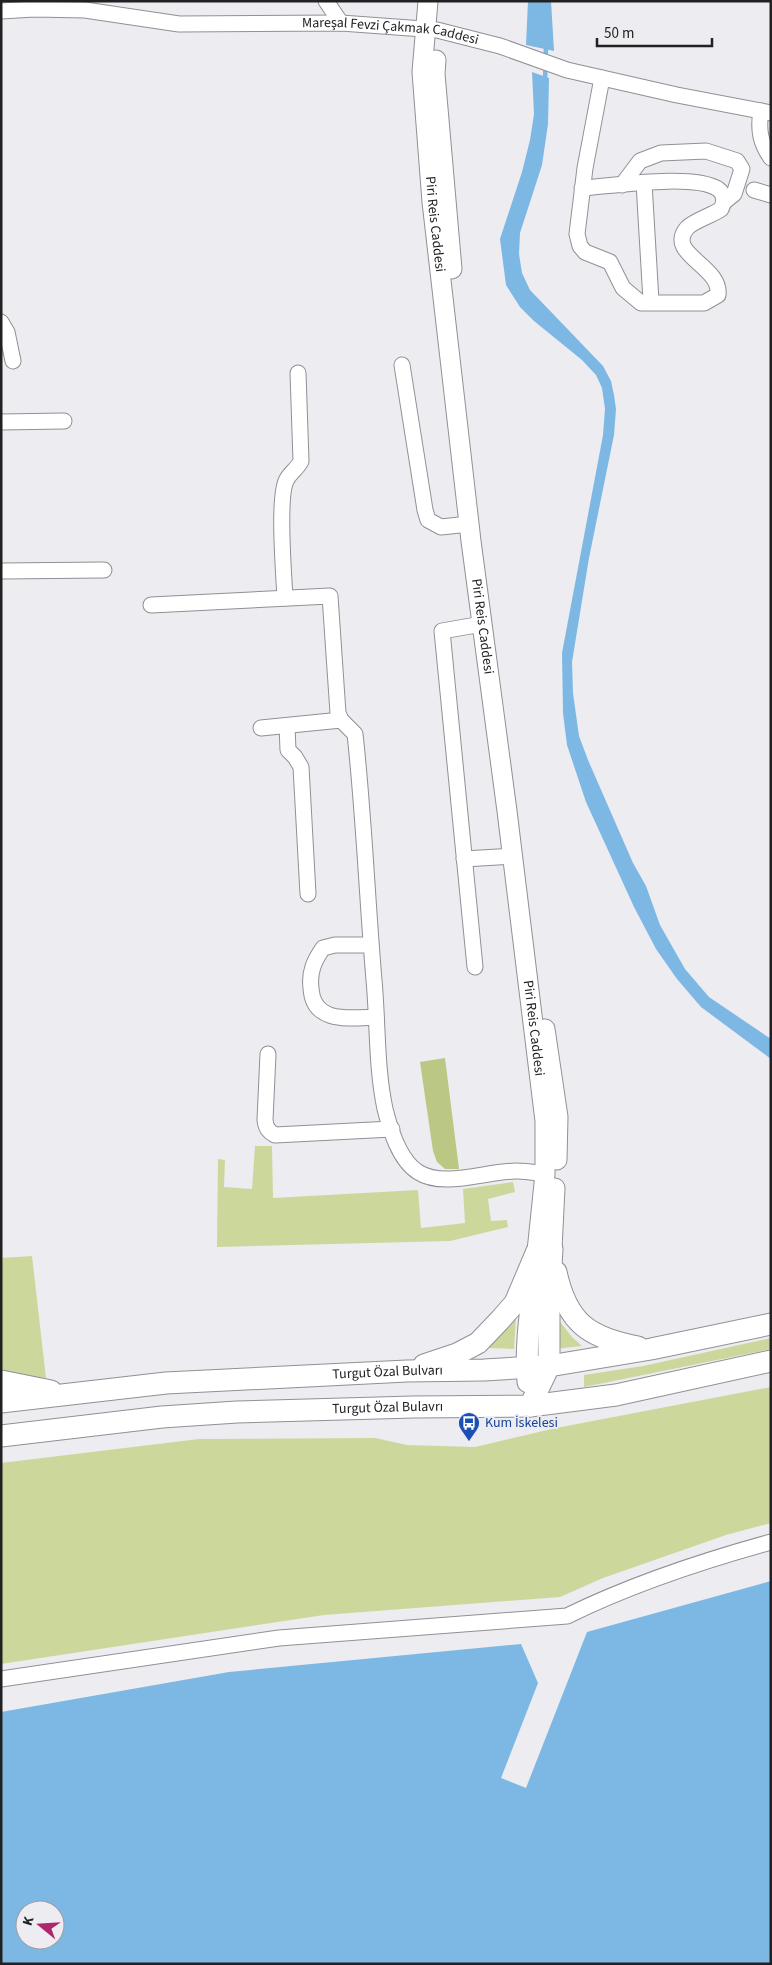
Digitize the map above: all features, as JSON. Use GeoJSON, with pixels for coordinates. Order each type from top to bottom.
{"type":"FeatureCollection","features":[{"type":"Feature","properties":{"kind":"highway"},"geometry":{"type":"LineString","coordinates":[[545,1250],[569,1311],[581,1324],[602,1338],[616,1343],[651,1349]]}},
{"type":"Feature","properties":{"kind":"highway"},"geometry":{"type":"LineString","coordinates":[[530,1406],[549,1366],[549,1301],[545,1250]]}},
{"type":"Feature","properties":{"kind":"highway"},"geometry":{"type":"LineString","coordinates":[[530,1406],[527,1368],[545,1250]]}},
{"type":"Feature","properties":{"kind":"highway"},"geometry":{"type":"LineString","coordinates":[[407,1371],[457,1354],[478,1343],[515,1303],[545,1250]]}},
{"type":"Feature","properties":{"kind":"highway","name":"Turgut Özal Bulvarı"},"geometry":{"type":"LineString","coordinates":[[1,1402],[166,1383],[549,1366],[651,1349],[771,1324]]}},
{"type":"Feature","properties":{"kind":"highway","name":"Turgut Özal Bulavrı"},"geometry":{"type":"LineString","coordinates":[[1,1436],[162,1418],[237,1412],[530,1406],[616,1395],[771,1361]]}},
{"type":"Feature","properties":{"kind":"highway"},"geometry":{"type":"LineString","coordinates":[[1,1381],[71,1395]]}},
{"type":"Feature","properties":{"kind":"main road","name":"Piri Reis Caddesi"},"geometry":{"type":"LineString","coordinates":[[428,1],[436,74],[452,276],[498,690],[510,762],[536,967],[558,1118],[545,1250]]}},
{"type":"Feature","properties":{"kind":"main road","name":"Piri Reis Caddesi"},"geometry":{"type":"LineString","coordinates":[[438,1],[422,72],[432,202],[469,524],[545,1121],[545,1250]]}},
{"type":"Feature","properties":{"kind":"street"},"geometry":{"type":"LineString","coordinates":[[326,1],[341,23]]}},
{"type":"Feature","properties":{"kind":"street","name":"Mareşal Fevzi Çakmak Caddesi"},"geometry":{"type":"LineString","coordinates":[[1,11],[34,9],[85,10],[100,7],[179,24],[341,23],[432,29],[500,46],[568,70],[677,95],[766,112]]}},
{"type":"Feature","properties":{"kind":"street"},"geometry":{"type":"LineString","coordinates":[[602,78],[582,188],[577,234],[580,246],[585,252],[610,262],[623,288],[638,301],[688,304],[704,302],[718,295],[719,287],[713,276],[690,256],[684,248],[682,237],[688,227],[721,209],[724,202],[734,194],[742,169],[737,161],[706,151],[661,153],[640,161],[622,185]]}},
{"type":"Feature","properties":{"kind":"street"},"geometry":{"type":"LineString","coordinates":[[766,112],[758,125],[761,141],[771,158]]}},
{"type":"Feature","properties":{"kind":"street"},"geometry":{"type":"LineString","coordinates":[[582,188],[681,180],[708,185],[719,190],[723,195],[724,202]]}},
{"type":"Feature","properties":{"kind":"street"},"geometry":{"type":"LineString","coordinates":[[644,183],[651,301]]}},
{"type":"Feature","properties":{"kind":"street"},"geometry":{"type":"LineString","coordinates":[[754,190],[771,194]]}},
{"type":"Feature","properties":{"kind":"street"},"geometry":{"type":"LineString","coordinates":[[1,322],[7,332],[13,361]]}},
{"type":"Feature","properties":{"kind":"street"},"geometry":{"type":"LineString","coordinates":[[402,365],[424,510],[428,520],[441,528],[469,524]]}},
{"type":"Feature","properties":{"kind":"street"},"geometry":{"type":"LineString","coordinates":[[285,598],[282,505],[286,479],[298,468],[301,461],[298,373]]}},
{"type":"Feature","properties":{"kind":"street"},"geometry":{"type":"LineString","coordinates":[[1,422],[64,421]]}},
{"type":"Feature","properties":{"kind":"street"},"geometry":{"type":"LineString","coordinates":[[1,571],[104,570]]}},
{"type":"Feature","properties":{"kind":"street"},"geometry":{"type":"LineString","coordinates":[[151,605],[330,596],[338,713],[341,720],[355,734],[380,1078],[392,1129],[401,1152],[410,1166],[425,1175],[459,1178],[519,1171],[545,1174]]}},
{"type":"Feature","properties":{"kind":"street"},"geometry":{"type":"LineString","coordinates":[[475,967],[442,631],[482,624]]}},
{"type":"Feature","properties":{"kind":"street"},"geometry":{"type":"LineString","coordinates":[[261,728],[341,720]]}},
{"type":"Feature","properties":{"kind":"street"},"geometry":{"type":"LineString","coordinates":[[287,726],[288,750],[296,757],[301,768],[308,894]]}},
{"type":"Feature","properties":{"kind":"street"},"geometry":{"type":"LineString","coordinates":[[464,859],[512,856]]}},
{"type":"Feature","properties":{"kind":"street"},"geometry":{"type":"LineString","coordinates":[[371,945],[335,945],[323,948],[315,960],[310,976],[311,995],[316,1008],[325,1014],[338,1017],[376,1017]]}},
{"type":"Feature","properties":{"kind":"street"},"geometry":{"type":"LineString","coordinates":[[268,1054],[265,1120],[266,1128],[270,1132],[275,1135],[392,1129]]}},
{"type":"Feature","properties":{"kind":"street"},"geometry":{"type":"LineString","coordinates":[[1,1679],[279,1638],[567,1616],[626,1591],[704,1562],[771,1542]]}},
{"type":"Feature","properties":{"kind":"green space"},"geometry":{"type":"Polygon","coordinates":[[[445,1058],[459,1169],[445,1169],[437,1162],[433,1151],[420,1062],[445,1058]]]}},
{"type":"Feature","properties":{"kind":"green space"},"geometry":{"type":"Polygon","coordinates":[[[255,1146],[272,1146],[273,1198],[418,1190],[421,1228],[465,1223],[463,1189],[513,1182],[515,1192],[488,1199],[491,1221],[507,1220],[508,1227],[450,1241],[217,1247],[218,1159],[225,1160],[224,1187],[252,1189],[255,1146]]]}},
{"type":"Feature","properties":{"kind":"green space"},"geometry":{"type":"Polygon","coordinates":[[[32,1256],[46,1378],[1,1376],[1,1258],[32,1256]]]}},
{"type":"Feature","properties":{"kind":"green space"},"geometry":{"type":"Polygon","coordinates":[[[516,1318],[514,1349],[488,1348],[516,1318]]]}},
{"type":"Feature","properties":{"kind":"green space"},"geometry":{"type":"Polygon","coordinates":[[[557,1318],[572,1337],[582,1346],[555,1349],[557,1318]]]}},
{"type":"Feature","properties":{"kind":"green space"},"geometry":{"type":"Polygon","coordinates":[[[771,1338],[771,1349],[584,1387],[584,1375],[643,1366],[771,1338]]]}},
{"type":"Feature","properties":{"kind":"green space"},"geometry":{"type":"Polygon","coordinates":[[[771,1387],[771,1523],[726,1535],[603,1578],[560,1597],[324,1615],[1,1664],[1,1463],[199,1439],[375,1438],[407,1445],[475,1447],[556,1428],[771,1387]]]}},
{"type":"Feature","properties":{"kind":"water"},"geometry":{"type":"Polygon","coordinates":[[[528,1],[551,1],[554,51],[526,45],[528,1]]]}},
{"type":"Feature","properties":{"kind":"water"},"geometry":{"type":"Polygon","coordinates":[[[532,72],[549,78],[548,124],[542,165],[520,233],[519,254],[522,273],[530,290],[603,366],[611,381],[616,409],[614,435],[589,558],[572,662],[573,693],[579,736],[633,863],[646,886],[660,925],[685,969],[709,997],[771,1039],[771,1059],[701,1007],[677,979],[656,949],[634,907],[586,802],[567,745],[563,713],[562,653],[603,435],[605,409],[602,388],[596,375],[582,360],[534,321],[520,307],[506,285],[500,239],[522,172],[530,140],[534,114],[532,72]]]}},
{"type":"Feature","properties":{"kind":"water"},"geometry":{"type":"Polygon","coordinates":[[[771,1581],[771,1964],[1,1964],[1,1712],[229,1672],[521,1644],[538,1683],[501,1778],[526,1788],[587,1632],[771,1581]]]}},
{"type":"Feature","properties":{"kind":"waterway"},"geometry":{"type":"LineString","coordinates":[[545,82],[546,45]]}},
{"type":"Feature","properties":{"kind":"place","name":"Kum İskelesi"},"geometry":{"type":"Point","coordinates":[469,1442]}}]}
